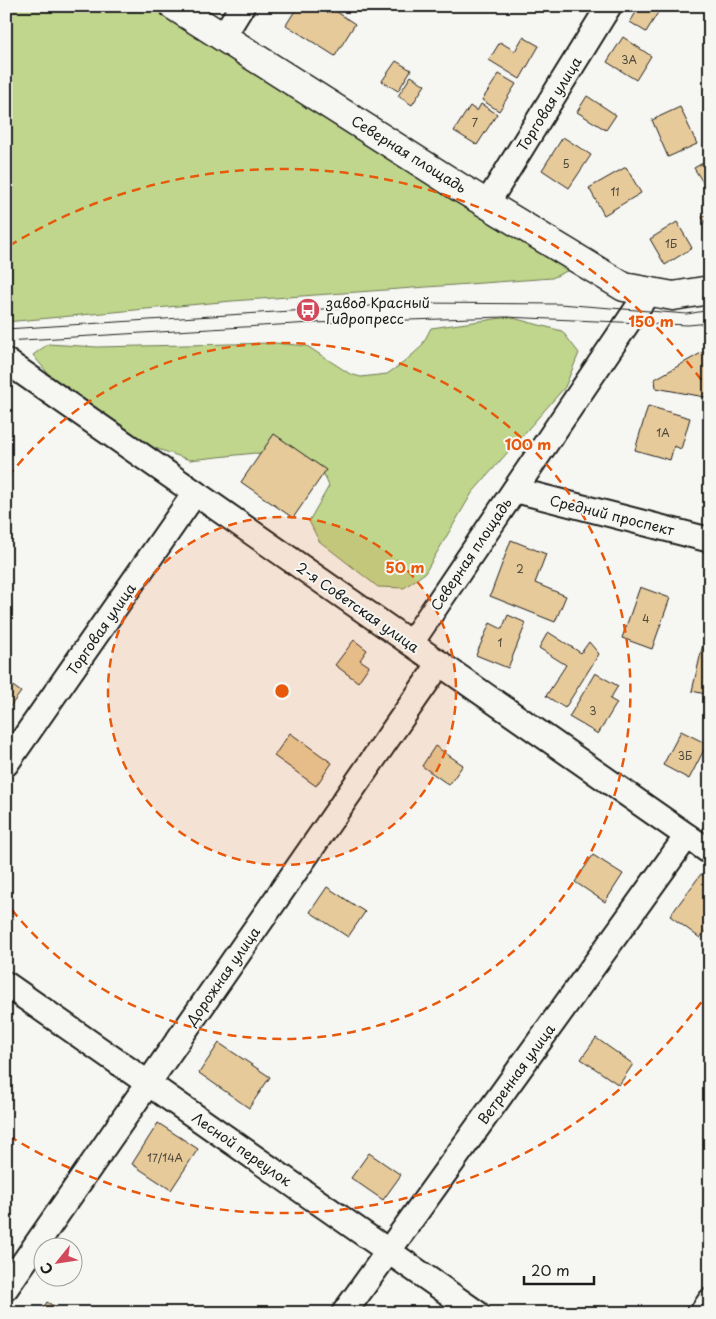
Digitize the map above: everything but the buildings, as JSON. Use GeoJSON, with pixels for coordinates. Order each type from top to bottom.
{"type":"FeatureCollection","features":[{"type":"Feature","properties":{"kind":"main road","name":"Северная площадь"},"geometry":{"type":"LineString","coordinates":[[174,6],[459,187],[488,202],[624,287],[673,296],[710,290]]}},
{"type":"Feature","properties":{"kind":"street"},"geometry":{"type":"LineString","coordinates":[[223,37],[242,6]]}},
{"type":"Feature","properties":{"kind":"street","name":"Торговая улица"},"geometry":{"type":"LineString","coordinates":[[488,202],[609,6]]}},
{"type":"Feature","properties":{"kind":"street","name":"Северная площадь"},"geometry":{"type":"LineString","coordinates":[[411,643],[649,291]]}},
{"type":"Feature","properties":{"kind":"street","name":"2-я Советская улица"},"geometry":{"type":"LineString","coordinates":[[6,361],[710,852]]}},
{"type":"Feature","properties":{"kind":"street","name":"Средний проспект"},"geometry":{"type":"LineString","coordinates":[[515,490],[710,540]]}},
{"type":"Feature","properties":{"kind":"street","name":"Торговая улица"},"geometry":{"type":"LineString","coordinates":[[6,764],[195,494]]}},
{"type":"Feature","properties":{"kind":"street","name":"Дорожная улица"},"geometry":{"type":"LineString","coordinates":[[6,1288],[440,663]]}},
{"type":"Feature","properties":{"kind":"street","name":"Ветренная улица"},"geometry":{"type":"LineString","coordinates":[[344,1313],[688,836]]}},
{"type":"Feature","properties":{"kind":"street","name":"Лесной переулок"},"geometry":{"type":"LineString","coordinates":[[6,984],[477,1313]]}},
{"type":"Feature","properties":{"kind":"street"},"geometry":{"type":"LineString","coordinates":[[702,1313],[710,1301]]}},
{"type":"Feature","properties":{"kind":"green space"},"geometry":{"type":"Polygon","coordinates":[[[6,6],[159,6],[571,269],[552,278],[232,301],[6,322],[6,6]]]}},
{"type":"Feature","properties":{"kind":"green space"},"geometry":{"type":"Polygon","coordinates":[[[509,317],[562,331],[579,353],[565,387],[472,493],[425,573],[404,588],[378,587],[319,541],[309,521],[329,486],[323,472],[295,459],[255,453],[190,460],[152,447],[50,376],[33,355],[48,344],[97,347],[275,343],[307,346],[350,374],[361,377],[387,374],[403,363],[421,347],[431,328],[509,317]]]}},
{"type":"Feature","properties":{"kind":"tram line"},"geometry":{"type":"LineString","coordinates":[[6,329],[418,303],[560,304],[687,314],[710,310]]}},
{"type":"Feature","properties":{"kind":"tram line"},"geometry":{"type":"LineString","coordinates":[[6,341],[312,323],[505,317],[688,325],[710,323]]}},
{"type":"Feature","properties":{"kind":"place","name":"завод Красный Гидропресс"},"geometry":{"type":"Point","coordinates":[308,310]}}]}
